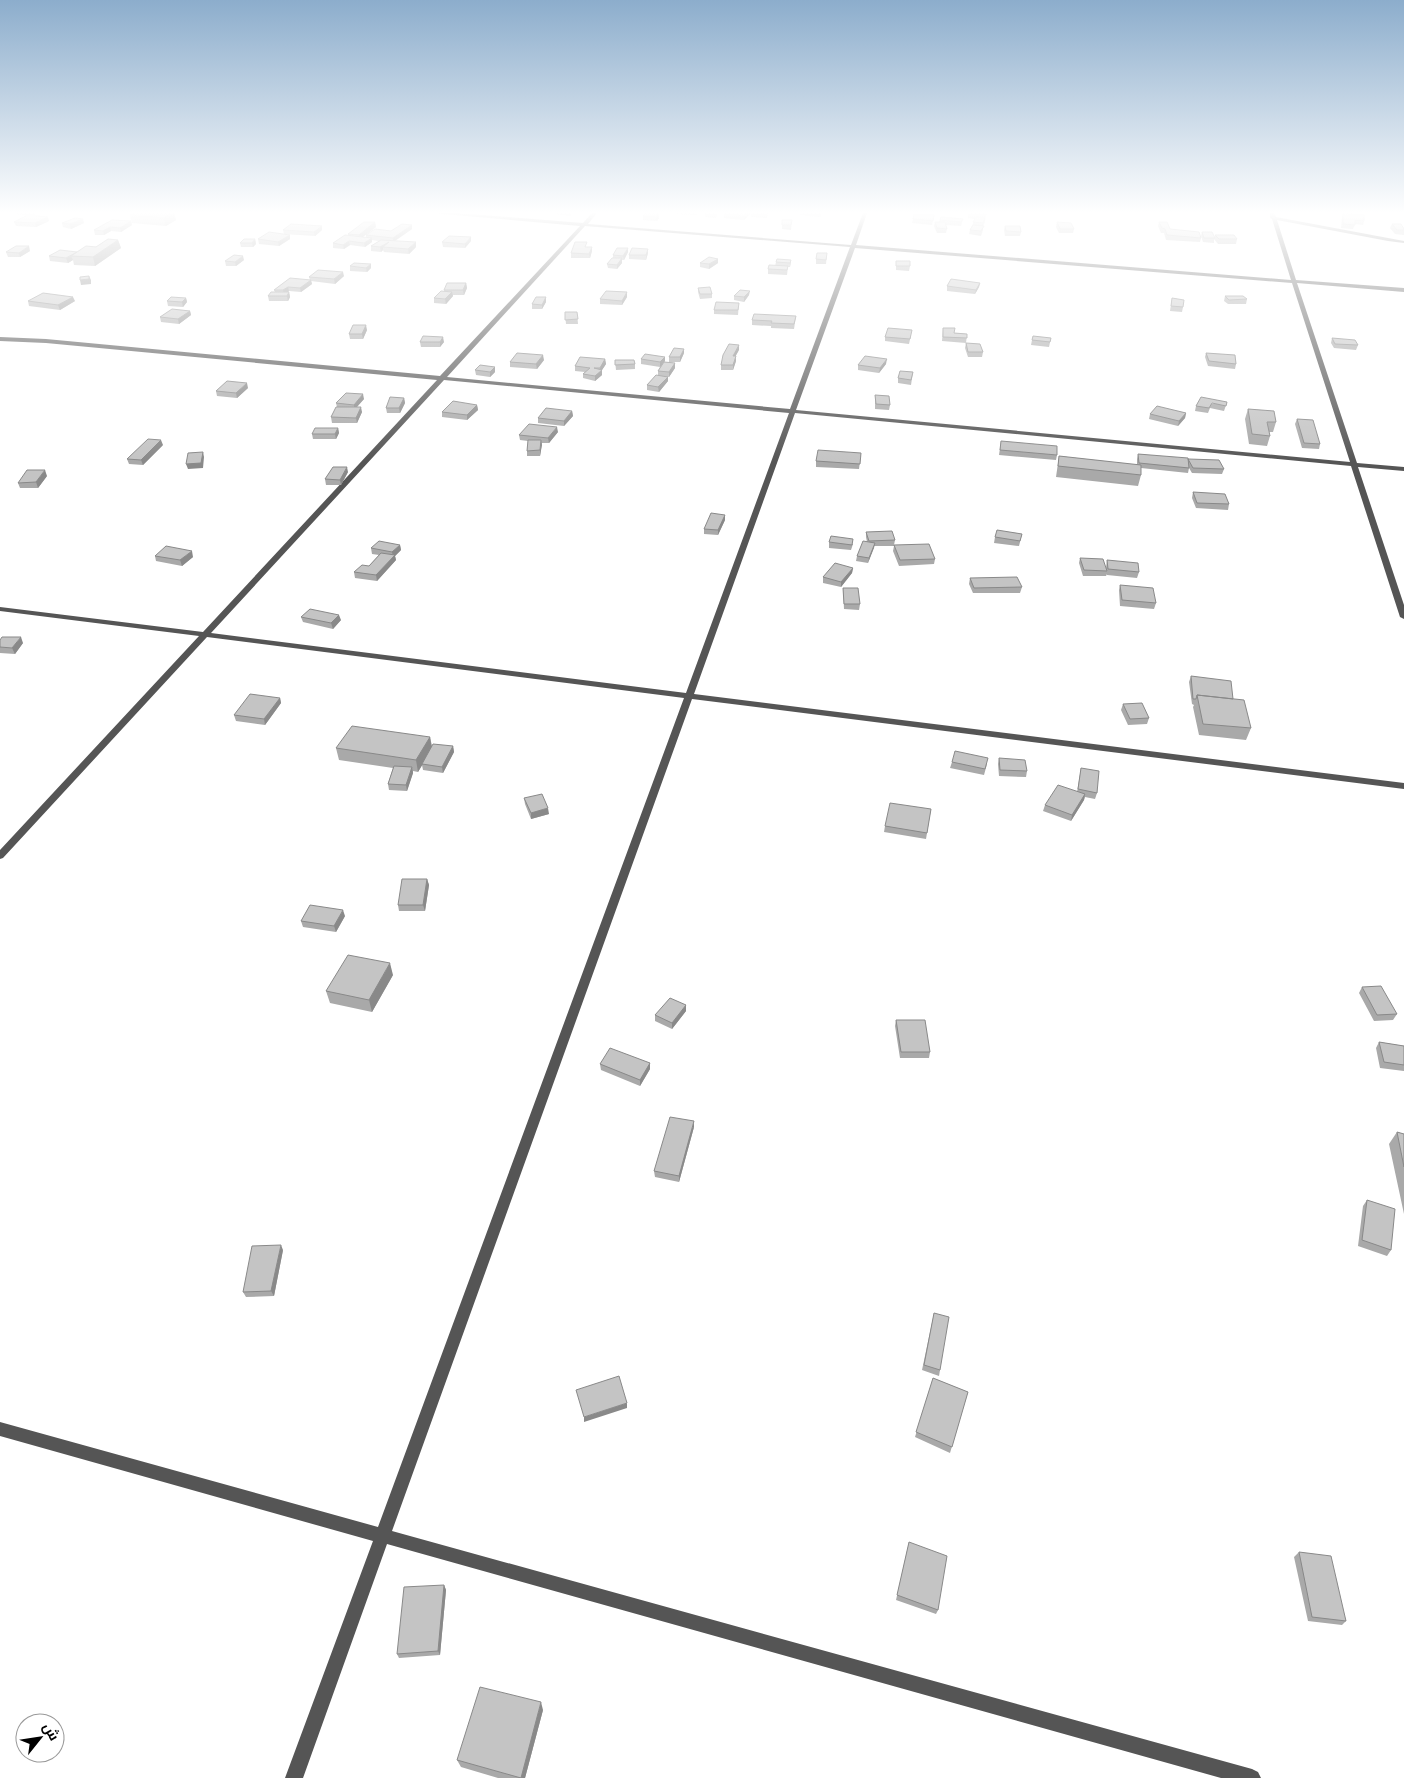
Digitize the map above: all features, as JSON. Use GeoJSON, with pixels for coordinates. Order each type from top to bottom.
{"type":"FeatureCollection","features":[{"type":"Feature","properties":{"kind":"street"},"geometry":{"type":"LineString","coordinates":[[0,856],[519,296]]}},
{"type":"Feature","properties":{"kind":"street"},"geometry":{"type":"LineString","coordinates":[[294,1778],[836,296]]}},
{"type":"Feature","properties":{"kind":"street"},"geometry":{"type":"LineString","coordinates":[[1298,296],[1404,616]]}},
{"type":"Feature","properties":{"kind":"street"},"geometry":{"type":"LineString","coordinates":[[0,339],[56,342],[1404,469]]}},
{"type":"Feature","properties":{"kind":"street"},"geometry":{"type":"LineString","coordinates":[[0,609],[1404,786]]}},
{"type":"Feature","properties":{"kind":"street"},"geometry":{"type":"LineString","coordinates":[[0,1429],[1252,1778]]}},
{"type":"Feature","properties":{"kind":"building"},"geometry":{"type":"Polygon","coordinates":[[[37,296],[73,297],[58,305],[28,301],[37,296]]]}},
{"type":"Feature","properties":{"kind":"building"},"geometry":{"type":"Polygon","coordinates":[[[436,296],[448,296],[445,299],[434,298],[436,296]]]}},
{"type":"Feature","properties":{"kind":"building"},"geometry":{"type":"Polygon","coordinates":[[[602,296],[625,296],[622,301],[600,299],[602,296]]]}},
{"type":"Feature","properties":{"kind":"building"},"geometry":{"type":"Polygon","coordinates":[[[1225,296],[1243,296],[1247,299],[1229,300],[1225,296]]]}},
{"type":"Feature","properties":{"kind":"building"},"geometry":{"type":"Polygon","coordinates":[[[171,297],[186,298],[182,302],[167,301],[171,297]]]}},
{"type":"Feature","properties":{"kind":"building"},"geometry":{"type":"Polygon","coordinates":[[[536,297],[546,297],[542,305],[532,304],[536,297]]]}},
{"type":"Feature","properties":{"kind":"building"},"geometry":{"type":"Polygon","coordinates":[[[1172,298],[1184,300],[1183,307],[1171,306],[1172,298]]]}},
{"type":"Feature","properties":{"kind":"building"},"geometry":{"type":"Polygon","coordinates":[[[716,302],[739,303],[738,310],[714,310],[716,302]]]}},
{"type":"Feature","properties":{"kind":"building"},"geometry":{"type":"Polygon","coordinates":[[[172,309],[190,311],[178,319],[160,317],[172,309]]]}},
{"type":"Feature","properties":{"kind":"building"},"geometry":{"type":"Polygon","coordinates":[[[565,312],[577,312],[578,319],[565,320],[565,312]]]}},
{"type":"Feature","properties":{"kind":"building"},"geometry":{"type":"Polygon","coordinates":[[[754,314],[796,316],[794,324],[771,323],[772,321],[752,320],[754,314]]]}},
{"type":"Feature","properties":{"kind":"building"},"geometry":{"type":"Polygon","coordinates":[[[353,325],[366,325],[362,334],[349,334],[353,325]]]}},
{"type":"Feature","properties":{"kind":"building"},"geometry":{"type":"Polygon","coordinates":[[[888,328],[912,330],[910,339],[885,337],[888,328]]]}},
{"type":"Feature","properties":{"kind":"building"},"geometry":{"type":"Polygon","coordinates":[[[943,328],[955,328],[954,333],[967,334],[967,338],[943,337],[943,328]]]}},
{"type":"Feature","properties":{"kind":"building"},"geometry":{"type":"Polygon","coordinates":[[[423,336],[443,337],[440,342],[420,342],[423,336]]]}},
{"type":"Feature","properties":{"kind":"building"},"geometry":{"type":"Polygon","coordinates":[[[1033,336],[1051,338],[1050,342],[1032,340],[1033,336]]]}},
{"type":"Feature","properties":{"kind":"building"},"geometry":{"type":"Polygon","coordinates":[[[1332,338],[1355,340],[1358,345],[1335,344],[1332,338]]]}},
{"type":"Feature","properties":{"kind":"building"},"geometry":{"type":"Polygon","coordinates":[[[966,343],[980,344],[983,352],[968,352],[966,343]]]}},
{"type":"Feature","properties":{"kind":"building"},"geometry":{"type":"Polygon","coordinates":[[[729,344],[739,345],[733,356],[736,356],[733,365],[721,365],[723,355],[729,344]]]}},
{"type":"Feature","properties":{"kind":"building"},"geometry":{"type":"Polygon","coordinates":[[[674,348],[684,349],[680,357],[669,357],[674,348]]]}},
{"type":"Feature","properties":{"kind":"building"},"geometry":{"type":"Polygon","coordinates":[[[517,353],[543,355],[536,364],[510,362],[517,353]]]}},
{"type":"Feature","properties":{"kind":"building"},"geometry":{"type":"Polygon","coordinates":[[[1206,353],[1235,355],[1236,364],[1209,361],[1206,353]]]}},
{"type":"Feature","properties":{"kind":"building"},"geometry":{"type":"Polygon","coordinates":[[[645,354],[665,357],[660,362],[641,359],[645,354]]]}},
{"type":"Feature","properties":{"kind":"building"},"geometry":{"type":"Polygon","coordinates":[[[865,356],[887,359],[880,368],[858,365],[865,356]]]}},
{"type":"Feature","properties":{"kind":"building"},"geometry":{"type":"Polygon","coordinates":[[[580,357],[605,359],[600,368],[594,368],[602,370],[595,376],[583,374],[590,368],[575,366],[580,357]]]}},
{"type":"Feature","properties":{"kind":"building"},"geometry":{"type":"Polygon","coordinates":[[[615,360],[634,360],[635,364],[615,365],[615,360]]]}},
{"type":"Feature","properties":{"kind":"building"},"geometry":{"type":"Polygon","coordinates":[[[664,362],[675,363],[669,372],[658,371],[664,362]]]}},
{"type":"Feature","properties":{"kind":"building"},"geometry":{"type":"Polygon","coordinates":[[[480,365],[495,367],[490,372],[475,370],[480,365]]]}},
{"type":"Feature","properties":{"kind":"building"},"geometry":{"type":"Polygon","coordinates":[[[900,371],[913,372],[911,380],[898,378],[900,371]]]}},
{"type":"Feature","properties":{"kind":"building"},"geometry":{"type":"Polygon","coordinates":[[[656,375],[668,377],[658,387],[647,385],[656,375]]]}},
{"type":"Feature","properties":{"kind":"building"},"geometry":{"type":"Polygon","coordinates":[[[227,381],[247,383],[236,393],[216,391],[227,381]]]}},
{"type":"Feature","properties":{"kind":"building"},"geometry":{"type":"Polygon","coordinates":[[[346,393],[363,394],[354,405],[336,403],[346,393]]]}},
{"type":"Feature","properties":{"kind":"building"},"geometry":{"type":"Polygon","coordinates":[[[875,395],[889,396],[890,405],[876,404],[875,395]]]}},
{"type":"Feature","properties":{"kind":"building"},"geometry":{"type":"Polygon","coordinates":[[[390,397],[404,398],[399,408],[386,408],[390,397]]]}},
{"type":"Feature","properties":{"kind":"building"},"geometry":{"type":"Polygon","coordinates":[[[1201,397],[1227,402],[1226,406],[1212,403],[1209,408],[1196,406],[1201,397]]]}},
{"type":"Feature","properties":{"kind":"building"},"geometry":{"type":"Polygon","coordinates":[[[453,401],[477,405],[467,415],[442,412],[453,401]]]}},
{"type":"Feature","properties":{"kind":"building"},"geometry":{"type":"Polygon","coordinates":[[[1157,406],[1186,413],[1179,421],[1150,414],[1157,406]]]}},
{"type":"Feature","properties":{"kind":"building"},"geometry":{"type":"Polygon","coordinates":[[[336,407],[361,407],[356,418],[331,417],[336,407]]]}},
{"type":"Feature","properties":{"kind":"building"},"geometry":{"type":"Polygon","coordinates":[[[546,408],[572,411],[564,421],[538,418],[546,408]]]}},
{"type":"Feature","properties":{"kind":"building"},"geometry":{"type":"Polygon","coordinates":[[[1248,409],[1274,411],[1276,422],[1267,422],[1270,436],[1252,434],[1248,409]]]}},
{"type":"Feature","properties":{"kind":"building"},"geometry":{"type":"Polygon","coordinates":[[[1297,419],[1313,420],[1320,444],[1304,443],[1297,419]]]}},
{"type":"Feature","properties":{"kind":"building"},"geometry":{"type":"Polygon","coordinates":[[[529,424],[557,427],[548,438],[519,435],[529,424]]]}},
{"type":"Feature","properties":{"kind":"building"},"geometry":{"type":"Polygon","coordinates":[[[315,428],[338,428],[335,434],[312,434],[315,428]]]}},
{"type":"Feature","properties":{"kind":"building"},"geometry":{"type":"Polygon","coordinates":[[[148,439],[161,440],[141,460],[127,459],[148,439]]]}},
{"type":"Feature","properties":{"kind":"building"},"geometry":{"type":"Polygon","coordinates":[[[528,440],[541,440],[540,450],[527,451],[528,440]]]}},
{"type":"Feature","properties":{"kind":"building"},"geometry":{"type":"Polygon","coordinates":[[[1001,441],[1057,446],[1057,455],[1000,450],[1001,441]]]}},
{"type":"Feature","properties":{"kind":"building"},"geometry":{"type":"Polygon","coordinates":[[[818,450],[861,453],[860,464],[816,461],[818,450]]]}},
{"type":"Feature","properties":{"kind":"building"},"geometry":{"type":"Polygon","coordinates":[[[203,452],[201,463],[186,464],[188,453],[203,452]]]}},
{"type":"Feature","properties":{"kind":"building"},"geometry":{"type":"Polygon","coordinates":[[[1138,454],[1188,458],[1189,468],[1139,463],[1138,454]]]}},
{"type":"Feature","properties":{"kind":"building"},"geometry":{"type":"Polygon","coordinates":[[[1059,456],[1141,465],[1141,475],[1058,466],[1059,456]]]}},
{"type":"Feature","properties":{"kind":"building"},"geometry":{"type":"Polygon","coordinates":[[[1188,459],[1219,460],[1224,469],[1193,468],[1188,459]]]}},
{"type":"Feature","properties":{"kind":"building"},"geometry":{"type":"Polygon","coordinates":[[[333,467],[347,467],[340,480],[325,479],[333,467]]]}},
{"type":"Feature","properties":{"kind":"building"},"geometry":{"type":"Polygon","coordinates":[[[27,470],[45,470],[36,482],[18,483],[27,470]]]}},
{"type":"Feature","properties":{"kind":"building"},"geometry":{"type":"Polygon","coordinates":[[[1193,492],[1225,494],[1229,504],[1197,503],[1193,492]]]}},
{"type":"Feature","properties":{"kind":"building"},"geometry":{"type":"Polygon","coordinates":[[[711,513],[725,515],[718,530],[704,529],[711,513]]]}},
{"type":"Feature","properties":{"kind":"building"},"geometry":{"type":"Polygon","coordinates":[[[997,530],[1022,534],[1020,541],[995,537],[997,530]]]}},
{"type":"Feature","properties":{"kind":"building"},"geometry":{"type":"Polygon","coordinates":[[[892,531],[895,540],[869,541],[866,532],[892,531]]]}},
{"type":"Feature","properties":{"kind":"building"},"geometry":{"type":"Polygon","coordinates":[[[831,536],[853,539],[852,545],[829,542],[831,536]]]}},
{"type":"Feature","properties":{"kind":"building"},"geometry":{"type":"Polygon","coordinates":[[[379,541],[400,545],[392,552],[371,548],[379,541]]]}},
{"type":"Feature","properties":{"kind":"building"},"geometry":{"type":"Polygon","coordinates":[[[863,541],[875,543],[869,558],[857,556],[863,541]]]}},
{"type":"Feature","properties":{"kind":"building"},"geometry":{"type":"Polygon","coordinates":[[[929,544],[935,559],[900,560],[894,545],[929,544]]]}},
{"type":"Feature","properties":{"kind":"building"},"geometry":{"type":"Polygon","coordinates":[[[166,546],[192,551],[180,560],[155,556],[166,546]]]}},
{"type":"Feature","properties":{"kind":"building"},"geometry":{"type":"Polygon","coordinates":[[[381,553],[395,555],[376,575],[354,572],[362,565],[369,566],[381,553]]]}},
{"type":"Feature","properties":{"kind":"building"},"geometry":{"type":"Polygon","coordinates":[[[1080,558],[1103,559],[1107,571],[1084,570],[1080,558]]]}},
{"type":"Feature","properties":{"kind":"building"},"geometry":{"type":"Polygon","coordinates":[[[1107,560],[1138,563],[1139,572],[1108,569],[1107,560]]]}},
{"type":"Feature","properties":{"kind":"building"},"geometry":{"type":"Polygon","coordinates":[[[835,563],[853,568],[841,582],[823,577],[835,563]]]}},
{"type":"Feature","properties":{"kind":"building"},"geometry":{"type":"Polygon","coordinates":[[[1017,577],[1022,587],[974,588],[970,578],[1017,577]]]}},
{"type":"Feature","properties":{"kind":"building"},"geometry":{"type":"Polygon","coordinates":[[[1120,585],[1153,588],[1156,603],[1122,600],[1120,585]]]}},
{"type":"Feature","properties":{"kind":"building"},"geometry":{"type":"Polygon","coordinates":[[[843,588],[858,588],[860,604],[844,604],[843,588]]]}},
{"type":"Feature","properties":{"kind":"building"},"geometry":{"type":"Polygon","coordinates":[[[310,609],[339,615],[331,623],[301,617],[310,609]]]}},
{"type":"Feature","properties":{"kind":"building"},"geometry":{"type":"Polygon","coordinates":[[[2,637],[21,637],[12,648],[0,647],[2,637]]]}},
{"type":"Feature","properties":{"kind":"building"},"geometry":{"type":"Polygon","coordinates":[[[1191,676],[1231,681],[1233,699],[1197,695],[1196,699],[1193,699],[1191,676]]]}},
{"type":"Feature","properties":{"kind":"building"},"geometry":{"type":"Polygon","coordinates":[[[250,694],[280,698],[264,719],[234,715],[250,694]]]}},
{"type":"Feature","properties":{"kind":"building"},"geometry":{"type":"Polygon","coordinates":[[[1197,695],[1244,700],[1251,728],[1203,724],[1197,695]]]}},
{"type":"Feature","properties":{"kind":"building"},"geometry":{"type":"Polygon","coordinates":[[[1142,703],[1149,718],[1130,719],[1123,704],[1142,703]]]}},
{"type":"Feature","properties":{"kind":"building"},"geometry":{"type":"Polygon","coordinates":[[[352,726],[430,737],[416,760],[336,748],[352,726]]]}},
{"type":"Feature","properties":{"kind":"building"},"geometry":{"type":"Polygon","coordinates":[[[433,744],[453,746],[442,767],[422,764],[433,744]]]}},
{"type":"Feature","properties":{"kind":"building"},"geometry":{"type":"Polygon","coordinates":[[[955,751],[988,758],[985,769],[952,762],[955,751]]]}},
{"type":"Feature","properties":{"kind":"building"},"geometry":{"type":"Polygon","coordinates":[[[999,758],[1025,760],[1027,771],[1000,770],[999,758]]]}},
{"type":"Feature","properties":{"kind":"building"},"geometry":{"type":"Polygon","coordinates":[[[394,766],[412,767],[406,785],[388,784],[394,766]]]}},
{"type":"Feature","properties":{"kind":"building"},"geometry":{"type":"Polygon","coordinates":[[[1081,768],[1099,771],[1097,793],[1078,789],[1081,768]]]}},
{"type":"Feature","properties":{"kind":"building"},"geometry":{"type":"Polygon","coordinates":[[[1058,785],[1085,794],[1072,815],[1045,805],[1058,785]]]}},
{"type":"Feature","properties":{"kind":"building"},"geometry":{"type":"Polygon","coordinates":[[[542,794],[548,808],[531,813],[524,798],[542,794]]]}},
{"type":"Feature","properties":{"kind":"building"},"geometry":{"type":"Polygon","coordinates":[[[890,803],[931,809],[927,833],[885,826],[890,803]]]}},
{"type":"Feature","properties":{"kind":"building"},"geometry":{"type":"Polygon","coordinates":[[[402,879],[427,879],[423,905],[398,905],[402,879]]]}},
{"type":"Feature","properties":{"kind":"building"},"geometry":{"type":"Polygon","coordinates":[[[310,905],[343,910],[334,926],[301,921],[310,905]]]}},
{"type":"Feature","properties":{"kind":"building"},"geometry":{"type":"Polygon","coordinates":[[[348,955],[390,963],[369,1000],[326,991],[348,955]]]}},
{"type":"Feature","properties":{"kind":"building"},"geometry":{"type":"Polygon","coordinates":[[[1381,986],[1397,1014],[1377,1015],[1362,987],[1381,986]]]}},
{"type":"Feature","properties":{"kind":"building"},"geometry":{"type":"Polygon","coordinates":[[[670,998],[686,1005],[672,1023],[655,1015],[670,998]]]}},
{"type":"Feature","properties":{"kind":"building"},"geometry":{"type":"Polygon","coordinates":[[[896,1020],[925,1020],[930,1052],[901,1052],[896,1020]]]}},
{"type":"Feature","properties":{"kind":"building"},"geometry":{"type":"Polygon","coordinates":[[[1379,1042],[1404,1046],[1404,1065],[1384,1062],[1379,1042]]]}},
{"type":"Feature","properties":{"kind":"building"},"geometry":{"type":"Polygon","coordinates":[[[610,1048],[650,1063],[640,1080],[600,1064],[610,1048]]]}},
{"type":"Feature","properties":{"kind":"building"},"geometry":{"type":"Polygon","coordinates":[[[670,1117],[694,1121],[679,1176],[654,1171],[670,1117]]]}},
{"type":"Feature","properties":{"kind":"building"},"geometry":{"type":"Polygon","coordinates":[[[1397,1132],[1404,1134],[1404,1167],[1397,1132]]]}},
{"type":"Feature","properties":{"kind":"building"},"geometry":{"type":"Polygon","coordinates":[[[1367,1200],[1395,1209],[1391,1250],[1362,1240],[1367,1200]]]}},
{"type":"Feature","properties":{"kind":"building"},"geometry":{"type":"Polygon","coordinates":[[[281,1245],[271,1291],[243,1292],[252,1246],[281,1245]]]}},
{"type":"Feature","properties":{"kind":"building"},"geometry":{"type":"Polygon","coordinates":[[[934,1313],[949,1317],[940,1370],[924,1365],[934,1313]]]}},
{"type":"Feature","properties":{"kind":"building"},"geometry":{"type":"Polygon","coordinates":[[[619,1376],[627,1403],[584,1417],[576,1390],[619,1376]]]}},
{"type":"Feature","properties":{"kind":"building"},"geometry":{"type":"Polygon","coordinates":[[[933,1378],[968,1392],[952,1447],[916,1432],[933,1378]]]}},
{"type":"Feature","properties":{"kind":"building"},"geometry":{"type":"Polygon","coordinates":[[[909,1542],[947,1556],[938,1610],[897,1595],[909,1542]]]}},
{"type":"Feature","properties":{"kind":"building"},"geometry":{"type":"Polygon","coordinates":[[[1299,1552],[1331,1556],[1346,1621],[1312,1617],[1299,1552]]]}},
{"type":"Feature","properties":{"kind":"building"},"geometry":{"type":"Polygon","coordinates":[[[444,1585],[438,1651],[397,1654],[404,1587],[444,1585]]]}},
{"type":"Feature","properties":{"kind":"building"},"geometry":{"type":"Polygon","coordinates":[[[480,1687],[541,1702],[521,1778],[457,1760],[480,1687]]]}}]}
